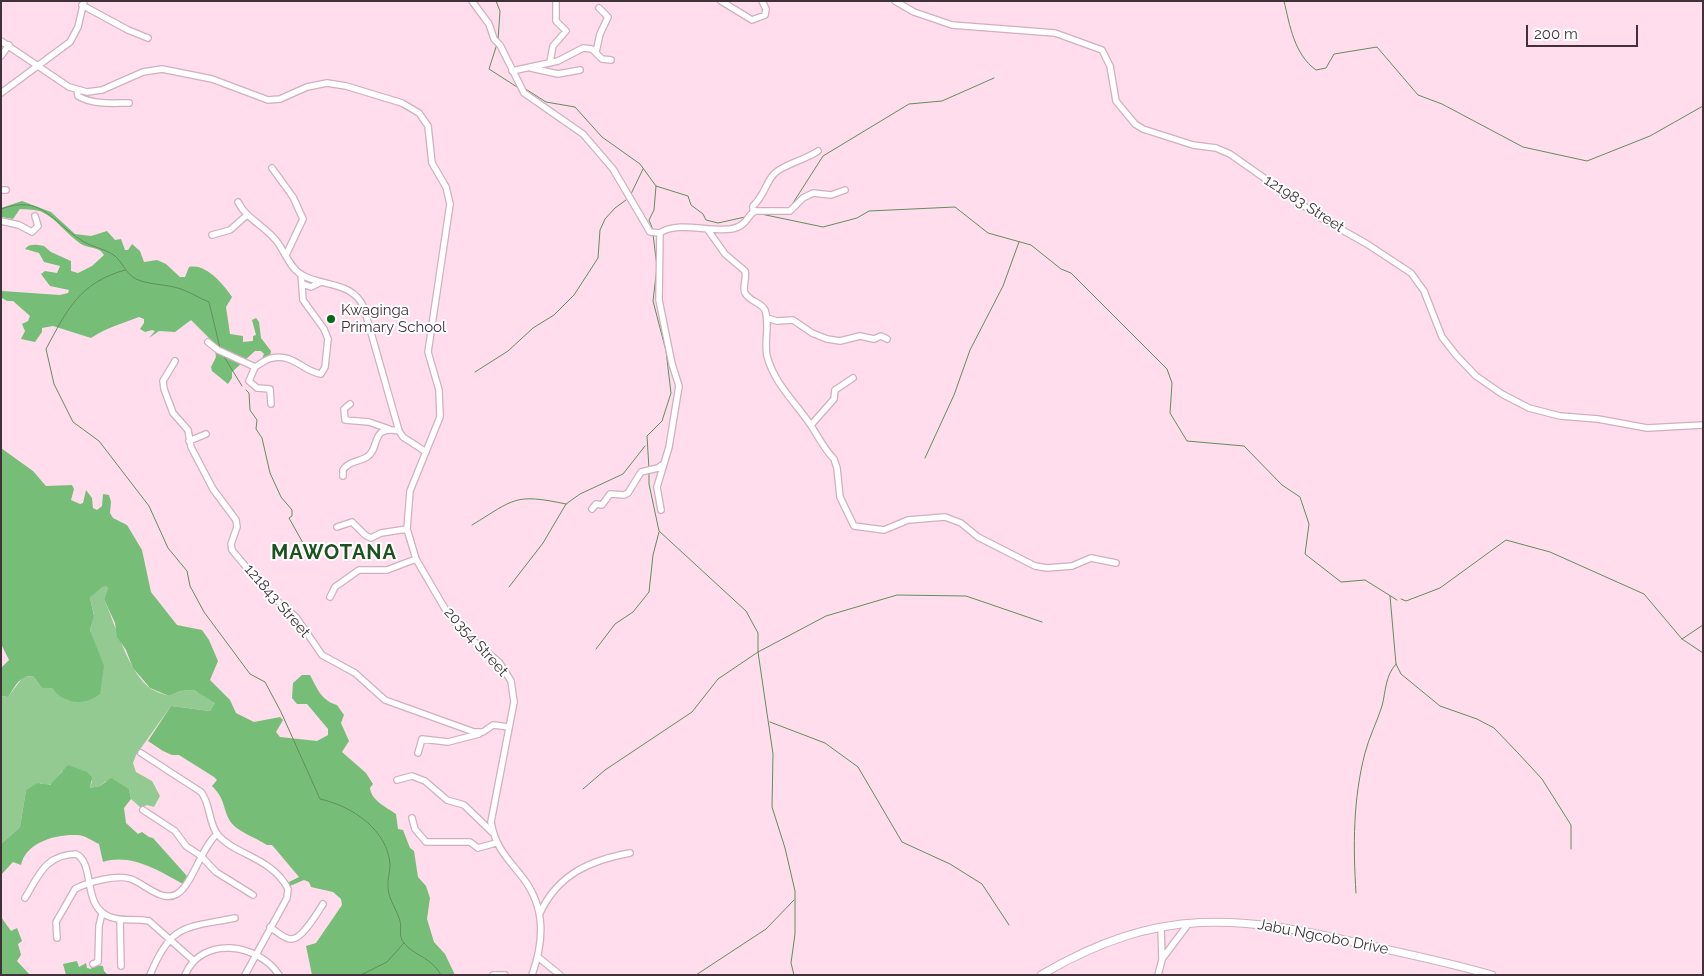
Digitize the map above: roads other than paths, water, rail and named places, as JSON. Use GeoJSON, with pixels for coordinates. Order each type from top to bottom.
{"type":"FeatureCollection","features":[{"type":"Feature","properties":{"kind":"main road","name":"Jabu Ngcobo Drive"},"geometry":{"type":"LineString","coordinates":[[1041,975],[1093,948],[1124,936],[1161,927],[1228,921],[1276,925],[1492,975]]}},
{"type":"Feature","properties":{"kind":"street"},"geometry":{"type":"LineString","coordinates":[[472,1],[489,24],[494,39],[500,45],[512,72],[522,88],[583,134],[613,169],[643,223],[655,233],[660,300],[678,386],[671,438],[657,487],[661,510]]}},
{"type":"Feature","properties":{"kind":"street"},"geometry":{"type":"LineString","coordinates":[[550,62],[553,46],[566,31],[556,21],[556,1]]}},
{"type":"Feature","properties":{"kind":"street"},"geometry":{"type":"LineString","coordinates":[[721,1],[752,20],[765,15],[766,9],[762,1]]}},
{"type":"Feature","properties":{"kind":"street","name":"121983 Street"},"geometry":{"type":"LineString","coordinates":[[895,1],[914,12],[952,25],[1054,33],[1102,50],[1110,66],[1116,101],[1136,124],[1143,129],[1192,145],[1219,149],[1230,154],[1315,214],[1362,241],[1406,270],[1420,284],[1432,308],[1439,330],[1456,355],[1476,376],[1502,394],[1529,408],[1560,416],[1598,419],[1647,428],[1703,425]]}},
{"type":"Feature","properties":{"kind":"street"},"geometry":{"type":"LineString","coordinates":[[1,93],[39,66],[74,36],[80,20],[82,3],[122,27],[148,38]]}},
{"type":"Feature","properties":{"kind":"street"},"geometry":{"type":"LineString","coordinates":[[596,52],[600,34],[608,17],[599,8]]}},
{"type":"Feature","properties":{"kind":"street"},"geometry":{"type":"LineString","coordinates":[[1,40],[69,87],[77,90],[78,96],[83,99],[111,105],[129,102]]}},
{"type":"Feature","properties":{"kind":"street"},"geometry":{"type":"LineString","coordinates":[[1,56],[9,46]]}},
{"type":"Feature","properties":{"kind":"street"},"geometry":{"type":"LineString","coordinates":[[512,72],[564,58],[581,48],[588,48],[602,58],[611,60]]}},
{"type":"Feature","properties":{"kind":"street"},"geometry":{"type":"LineString","coordinates":[[531,68],[558,74],[580,70]]}},
{"type":"Feature","properties":{"kind":"street","name":"20354 Street"},"geometry":{"type":"LineString","coordinates":[[77,90],[87,92],[102,90],[134,74],[162,69],[212,79],[268,100],[286,98],[316,85],[337,84],[406,105],[421,115],[430,131],[432,163],[446,187],[450,204],[428,348],[429,362],[440,390],[441,412],[436,431],[409,496],[407,529],[416,559],[451,618],[499,662],[507,673],[514,694],[493,811],[493,833],[496,843],[528,885],[540,913],[542,932],[538,957],[532,975]]}},
{"type":"Feature","properties":{"kind":"street"},"geometry":{"type":"LineString","coordinates":[[751,215],[753,206],[761,199],[774,174],[805,160],[818,151]]}},
{"type":"Feature","properties":{"kind":"street"},"geometry":{"type":"LineString","coordinates":[[272,168],[293,197],[303,219],[286,255]]}},
{"type":"Feature","properties":{"kind":"street"},"geometry":{"type":"LineString","coordinates":[[655,233],[671,228],[731,229],[745,223],[751,215],[760,209],[790,211],[803,198],[813,193],[831,195],[845,190]]}},
{"type":"Feature","properties":{"kind":"street"},"geometry":{"type":"LineString","coordinates":[[238,202],[247,215],[271,234],[301,274],[303,300],[324,329],[328,338],[323,372],[320,375],[293,360],[283,358],[272,358],[255,367],[249,381],[257,388],[270,389],[271,404]]}},
{"type":"Feature","properties":{"kind":"street"},"geometry":{"type":"LineString","coordinates":[[212,235],[230,230],[247,215]]}},
{"type":"Feature","properties":{"kind":"street"},"geometry":{"type":"LineString","coordinates":[[1,221],[19,225],[30,232],[38,227],[35,216]]}},
{"type":"Feature","properties":{"kind":"street"},"geometry":{"type":"LineString","coordinates":[[708,230],[725,254],[744,269],[746,278],[744,292],[751,300],[762,305],[767,318],[766,343],[770,364],[778,382],[811,425],[835,463],[840,497],[854,526],[884,530],[908,520],[945,517],[961,523],[978,537],[1035,566],[1047,568],[1068,566],[1090,558],[1116,563]]}},
{"type":"Feature","properties":{"kind":"street"},"geometry":{"type":"LineString","coordinates":[[301,274],[321,282],[345,288],[363,305],[399,431],[403,437],[426,452]]}},
{"type":"Feature","properties":{"kind":"street"},"geometry":{"type":"LineString","coordinates":[[303,284],[312,288],[321,282]]}},
{"type":"Feature","properties":{"kind":"street"},"geometry":{"type":"LineString","coordinates":[[767,318],[777,321],[793,320],[821,338],[833,341],[860,336],[874,339],[881,336],[887,339]]}},
{"type":"Feature","properties":{"kind":"street"},"geometry":{"type":"LineString","coordinates":[[208,342],[218,350],[255,367]]}},
{"type":"Feature","properties":{"kind":"street","name":"121843 Street"},"geometry":{"type":"LineString","coordinates":[[175,361],[165,376],[164,389],[175,417],[188,430],[189,441],[213,489],[236,520],[237,527],[231,544],[233,552],[266,591],[296,618],[322,655],[355,673],[384,700],[419,711],[449,724],[481,732],[493,725],[509,727]]}},
{"type":"Feature","properties":{"kind":"street"},"geometry":{"type":"LineString","coordinates":[[811,425],[834,399],[834,390],[853,378]]}},
{"type":"Feature","properties":{"kind":"street"},"geometry":{"type":"LineString","coordinates":[[350,404],[344,409],[345,420],[369,422],[399,431]]}},
{"type":"Feature","properties":{"kind":"street"},"geometry":{"type":"LineString","coordinates":[[343,476],[343,470],[346,466],[368,456],[379,434],[391,429]]}},
{"type":"Feature","properties":{"kind":"street"},"geometry":{"type":"LineString","coordinates":[[189,441],[206,434]]}},
{"type":"Feature","properties":{"kind":"street"},"geometry":{"type":"LineString","coordinates":[[592,509],[596,504],[602,504],[610,494],[628,494],[641,472],[658,468],[664,464]]}},
{"type":"Feature","properties":{"kind":"street"},"geometry":{"type":"LineString","coordinates":[[337,527],[352,522],[365,535],[371,538],[381,533],[407,529]]}},
{"type":"Feature","properties":{"kind":"street"},"geometry":{"type":"LineString","coordinates":[[330,597],[335,587],[359,570],[387,570],[416,559]]}},
{"type":"Feature","properties":{"kind":"street"},"geometry":{"type":"LineString","coordinates":[[418,754],[422,739],[448,742],[481,732]]}},
{"type":"Feature","properties":{"kind":"street"},"geometry":{"type":"LineString","coordinates":[[141,753],[200,792],[206,799],[217,834],[267,866],[286,886],[287,898],[244,975]]}},
{"type":"Feature","properties":{"kind":"street"},"geometry":{"type":"LineString","coordinates":[[397,780],[412,776],[425,781],[447,800],[464,804],[493,833]]}},
{"type":"Feature","properties":{"kind":"street"},"geometry":{"type":"LineString","coordinates":[[143,810],[172,828],[190,849],[201,856],[216,872],[253,895]]}},
{"type":"Feature","properties":{"kind":"street"},"geometry":{"type":"LineString","coordinates":[[412,818],[415,829],[426,842],[470,842],[478,848],[496,843]]}},
{"type":"Feature","properties":{"kind":"street"},"geometry":{"type":"LineString","coordinates":[[57,938],[55,925],[59,914],[73,892],[89,884],[126,878],[161,895],[172,896],[183,887],[201,856],[217,834]]}},
{"type":"Feature","properties":{"kind":"street"},"geometry":{"type":"LineString","coordinates":[[540,913],[561,881],[568,876],[577,872],[588,863],[630,853]]}},
{"type":"Feature","properties":{"kind":"street"},"geometry":{"type":"LineString","coordinates":[[26,898],[47,863],[76,854],[81,858],[93,901],[102,912],[120,920],[150,921],[194,961]]}},
{"type":"Feature","properties":{"kind":"street"},"geometry":{"type":"LineString","coordinates":[[270,927],[288,939],[295,939],[300,936],[323,904]]}},
{"type":"Feature","properties":{"kind":"street"},"geometry":{"type":"LineString","coordinates":[[93,964],[98,962],[99,926],[102,912]]}},
{"type":"Feature","properties":{"kind":"street"},"geometry":{"type":"LineString","coordinates":[[150,975],[158,956],[170,939],[184,928],[235,918]]}},
{"type":"Feature","properties":{"kind":"street"},"geometry":{"type":"LineString","coordinates":[[120,920],[121,966]]}},
{"type":"Feature","properties":{"kind":"street"},"geometry":{"type":"LineString","coordinates":[[1162,960],[1189,923]]}},
{"type":"Feature","properties":{"kind":"street"},"geometry":{"type":"LineString","coordinates":[[1160,973],[1162,960],[1161,927]]}},
{"type":"Feature","properties":{"kind":"street"},"geometry":{"type":"LineString","coordinates":[[185,975],[194,961],[205,953],[219,948],[240,948],[255,953],[278,975]]}},
{"type":"Feature","properties":{"kind":"street"},"geometry":{"type":"LineString","coordinates":[[538,957],[560,975]]}},
{"type":"Feature","properties":{"kind":"street"},"geometry":{"type":"LineString","coordinates":[[493,975],[505,975]]}},
{"type":"Feature","properties":{"kind":"waterway"},"geometry":{"type":"LineString","coordinates":[[496,1],[500,11],[498,40]]}},
{"type":"Feature","properties":{"kind":"waterway"},"geometry":{"type":"LineString","coordinates":[[1284,1],[1291,30],[1298,48],[1316,70],[1326,68],[1334,54],[1377,47],[1418,95],[1442,104],[1523,147],[1587,161],[1650,136],[1703,106]]}},
{"type":"Feature","properties":{"kind":"waterway"},"geometry":{"type":"LineString","coordinates":[[497,44],[489,69],[517,87]]}},
{"type":"Feature","properties":{"kind":"waterway"},"geometry":{"type":"LineString","coordinates":[[793,203],[823,156],[909,104],[942,101],[994,78]]}},
{"type":"Feature","properties":{"kind":"waterway"},"geometry":{"type":"LineString","coordinates":[[524,88],[546,102],[575,107],[602,137],[640,164],[656,186],[688,196],[691,205],[703,214],[706,220],[718,223],[745,217]]}},
{"type":"Feature","properties":{"kind":"waterway"},"geometry":{"type":"LineString","coordinates":[[631,194],[643,169]]}},
{"type":"Feature","properties":{"kind":"waterway"},"geometry":{"type":"LineString","coordinates":[[653,230],[649,220],[654,210],[656,186]]}},
{"type":"Feature","properties":{"kind":"waterway"},"geometry":{"type":"LineString","coordinates":[[475,372],[508,351],[533,328],[554,315],[574,295],[598,258],[600,230],[605,219],[626,200]]}},
{"type":"Feature","properties":{"kind":"waterway"},"geometry":{"type":"LineString","coordinates":[[1,209],[15,205],[36,207],[81,240],[115,256],[136,279],[181,289],[209,302],[220,348]]}},
{"type":"Feature","properties":{"kind":"waterway"},"geometry":{"type":"LineString","coordinates":[[761,214],[823,227],[857,218],[869,211],[955,207],[988,233],[1031,245],[1061,269],[1071,273],[1167,369],[1172,383],[1170,413],[1187,441],[1244,446],[1282,485],[1300,497],[1309,524],[1305,554],[1341,582],[1365,580],[1397,600]]}},
{"type":"Feature","properties":{"kind":"waterway"},"geometry":{"type":"LineString","coordinates":[[649,469],[647,436],[662,421],[671,393],[666,351],[653,301],[657,267],[653,234]]}},
{"type":"Feature","properties":{"kind":"waterway"},"geometry":{"type":"LineString","coordinates":[[925,458],[954,395],[970,350],[1003,286],[1019,242]]}},
{"type":"Feature","properties":{"kind":"waterway"},"geometry":{"type":"LineString","coordinates":[[125,270],[96,282],[85,290],[68,310],[46,349],[54,384],[73,422],[99,441],[149,506],[168,548],[187,571],[190,586],[204,612],[250,674],[265,682],[281,712],[320,799],[332,802],[356,814],[383,841],[388,852],[390,865],[389,892],[400,921],[402,940],[412,951],[432,964],[441,975]]}},
{"type":"Feature","properties":{"kind":"waterway"},"geometry":{"type":"LineString","coordinates":[[223,355],[242,386]]}},
{"type":"Feature","properties":{"kind":"waterway"},"geometry":{"type":"LineString","coordinates":[[246,390],[249,393],[250,410],[257,420],[256,429],[262,438],[270,473],[281,497],[292,510],[292,516],[289,518],[303,543],[304,549]]}},
{"type":"Feature","properties":{"kind":"waterway"},"geometry":{"type":"LineString","coordinates":[[509,587],[543,543],[566,504],[580,494],[623,474],[645,446]]}},
{"type":"Feature","properties":{"kind":"waterway"},"geometry":{"type":"LineString","coordinates":[[649,473],[649,484],[659,531],[746,611],[758,633],[758,652],[773,754],[772,807],[785,848],[795,891],[795,934],[791,963],[794,975]]}},
{"type":"Feature","properties":{"kind":"waterway"},"geometry":{"type":"LineString","coordinates":[[472,525],[507,504],[516,501],[535,499],[566,504]]}},
{"type":"Feature","properties":{"kind":"waterway"},"geometry":{"type":"LineString","coordinates":[[596,649],[615,624],[633,612],[649,592],[653,555],[659,532]]}},
{"type":"Feature","properties":{"kind":"waterway"},"geometry":{"type":"LineString","coordinates":[[1401,599],[1406,601],[1440,588],[1506,540],[1550,552],[1644,594],[1682,639],[1703,653]]}},
{"type":"Feature","properties":{"kind":"waterway"},"geometry":{"type":"LineString","coordinates":[[583,789],[605,770],[692,712],[718,679],[758,652],[826,616],[897,595],[966,596],[1042,622]]}},
{"type":"Feature","properties":{"kind":"waterway"},"geometry":{"type":"LineString","coordinates":[[1390,596],[1396,664],[1401,674],[1440,706],[1477,719],[1494,728],[1542,779],[1571,825],[1571,849]]}},
{"type":"Feature","properties":{"kind":"waterway"},"geometry":{"type":"LineString","coordinates":[[1682,639],[1703,625]]}},
{"type":"Feature","properties":{"kind":"waterway"},"geometry":{"type":"LineString","coordinates":[[1356,893],[1355,823],[1361,770],[1382,706],[1388,679],[1396,664]]}},
{"type":"Feature","properties":{"kind":"waterway"},"geometry":{"type":"LineString","coordinates":[[770,722],[825,743],[858,767],[902,842],[950,864],[982,884],[1009,925]]}},
{"type":"Feature","properties":{"kind":"waterway"},"geometry":{"type":"LineString","coordinates":[[696,975],[766,929],[794,900]]}},
{"type":"Feature","properties":{"kind":"waterway"},"geometry":{"type":"LineString","coordinates":[[361,975],[387,962],[404,943]]}},
{"type":"Feature","properties":{"kind":"place","name":"Kwaginga Primary School"},"geometry":{"type":"Point","coordinates":[331,319]}},
{"type":"Feature","properties":{"kind":"district","name":"MAWOTANA"},"geometry":{"type":"Point","coordinates":[334,553]}}]}
